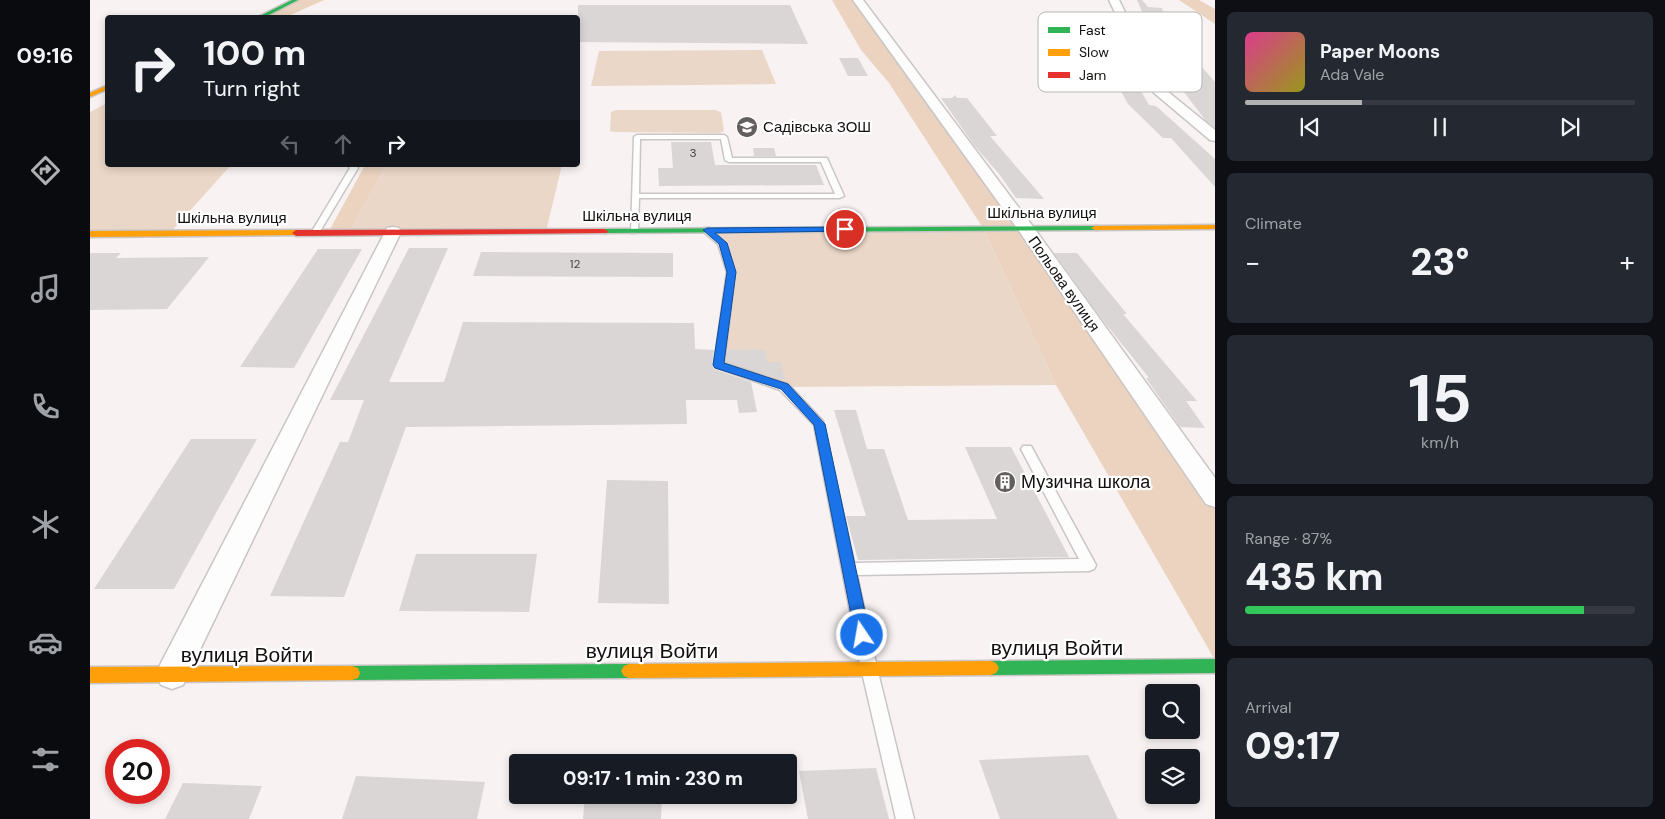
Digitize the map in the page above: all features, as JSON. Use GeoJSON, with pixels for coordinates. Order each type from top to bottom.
{"type":"FeatureCollection","features":[{"type":"Feature","properties":{"kind":"street"},"geometry":{"type":"LineString","coordinates":[[264,15],[296,0]]}},
{"type":"Feature","properties":{"kind":"street","name":"Польова вулиця"},"geometry":{"type":"LineString","coordinates":[[858,0],[1025,228],[1215,497]]}},
{"type":"Feature","properties":{"kind":"street"},"geometry":{"type":"LineString","coordinates":[[1114,0],[1120,12]]}},
{"type":"Feature","properties":{"kind":"street"},"geometry":{"type":"LineString","coordinates":[[90,95],[105,88]]}},
{"type":"Feature","properties":{"kind":"street"},"geometry":{"type":"LineString","coordinates":[[1162,92],[1215,137]]}},
{"type":"Feature","properties":{"kind":"street","name":"Шкільна вулиця"},"geometry":{"type":"LineString","coordinates":[[90,234],[1215,227]]}},
{"type":"Feature","properties":{"kind":"street"},"geometry":{"type":"LineString","coordinates":[[172,674],[393,232]]}},
{"type":"Feature","properties":{"kind":"street","name":"вулиця Войти"},"geometry":{"type":"LineString","coordinates":[[90,674],[1215,666]]}},
{"type":"Feature","properties":{"kind":"lane"},"geometry":{"type":"LineString","coordinates":[[634,231],[638,137],[724,138],[729,160],[824,160],[840,196],[636,196]]}},
{"type":"Feature","properties":{"kind":"lane"},"geometry":{"type":"LineString","coordinates":[[316,233],[353,167]]}},
{"type":"Feature","properties":{"kind":"lane"},"geometry":{"type":"LineString","coordinates":[[707,230],[722,243],[732,272],[719,365],[784,387],[819,424],[869,668],[905,819]]}},
{"type":"Feature","properties":{"kind":"lane"},"geometry":{"type":"LineString","coordinates":[[849,569],[1089,565],[1027,449]]}},
{"type":"Feature","properties":{"kind":"shaded area"},"geometry":{"type":"Polygon","coordinates":[[[296,0],[324,0],[290,15],[264,15],[296,0]]]}},
{"type":"Feature","properties":{"kind":"shaded area"},"geometry":{"type":"Polygon","coordinates":[[[832,0],[858,0],[1215,499],[1215,660],[1056,385],[983,228],[889,83],[861,50],[832,0]]]}},
{"type":"Feature","properties":{"kind":"shaded area"},"geometry":{"type":"Polygon","coordinates":[[[1179,0],[1199,0],[1215,9],[1215,24],[1202,15],[1202,12],[1197,12],[1179,0]]]}},
{"type":"Feature","properties":{"kind":"shaded area"},"geometry":{"type":"Polygon","coordinates":[[[762,50],[776,84],[591,86],[599,51],[762,50]]]}},
{"type":"Feature","properties":{"kind":"shaded area"},"geometry":{"type":"Polygon","coordinates":[[[105,104],[105,167],[229,167],[169,234],[90,234],[90,112],[105,104]]]}},
{"type":"Feature","properties":{"kind":"shaded area"},"geometry":{"type":"Polygon","coordinates":[[[616,110],[715,110],[721,112],[724,131],[720,133],[610,131],[611,112],[616,110]]]}},
{"type":"Feature","properties":{"kind":"shaded area"},"geometry":{"type":"Polygon","coordinates":[[[364,167],[385,167],[349,233],[328,233],[364,167]]]}},
{"type":"Feature","properties":{"kind":"shaded area"},"geometry":{"type":"Polygon","coordinates":[[[385,167],[562,167],[546,231],[349,233],[385,167]]]}},
{"type":"Feature","properties":{"kind":"shaded area"},"geometry":{"type":"Polygon","coordinates":[[[983,228],[1056,385],[784,387],[719,365],[731,272],[722,243],[707,230],[983,228]]]}},
{"type":"Feature","properties":{"kind":"building"},"geometry":{"type":"Polygon","coordinates":[[[1137,0],[1142,0],[1148,7],[1162,8],[1163,12],[1142,12],[1137,0]]]}},
{"type":"Feature","properties":{"kind":"building"},"geometry":{"type":"Polygon","coordinates":[[[578,5],[790,5],[808,44],[580,42],[580,15],[578,15],[578,5]]]}},
{"type":"Feature","properties":{"kind":"building"},"geometry":{"type":"Polygon","coordinates":[[[839,58],[858,58],[868,76],[848,76],[839,58]]]}},
{"type":"Feature","properties":{"kind":"building"},"geometry":{"type":"Polygon","coordinates":[[[1202,67],[1215,82],[1215,128],[1206,121],[1184,92],[1202,92],[1202,67]]]}},
{"type":"Feature","properties":{"kind":"building"},"geometry":{"type":"Polygon","coordinates":[[[1121,92],[1141,92],[1149,105],[1156,106],[1215,159],[1215,187],[1171,138],[1163,138],[1128,104],[1121,92]]]}},
{"type":"Feature","properties":{"kind":"building"},"geometry":{"type":"Polygon","coordinates":[[[955,95],[957,98],[967,98],[997,136],[990,136],[1044,199],[1016,198],[999,174],[974,145],[941,98],[952,98],[955,95]]]}},
{"type":"Feature","properties":{"kind":"building"},"geometry":{"type":"Polygon","coordinates":[[[671,142],[711,142],[715,165],[816,165],[824,185],[659,186],[658,168],[673,168],[671,142]]]}},
{"type":"Feature","properties":{"kind":"building"},"geometry":{"type":"Polygon","coordinates":[[[753,148],[774,148],[776,156],[754,156],[753,148]]]}},
{"type":"Feature","properties":{"kind":"building"},"geometry":{"type":"Polygon","coordinates":[[[409,248],[448,248],[389,382],[444,382],[463,322],[694,323],[695,349],[714,350],[712,365],[714,369],[751,382],[757,412],[739,413],[737,400],[686,400],[687,424],[406,427],[344,597],[270,596],[340,442],[348,442],[364,400],[330,400],[409,248]]]}},
{"type":"Feature","properties":{"kind":"building"},"geometry":{"type":"Polygon","coordinates":[[[318,249],[362,249],[294,368],[240,367],[318,249]]]}},
{"type":"Feature","properties":{"kind":"building"},"geometry":{"type":"Polygon","coordinates":[[[481,252],[673,253],[673,277],[473,276],[481,252]]]}},
{"type":"Feature","properties":{"kind":"building"},"geometry":{"type":"Polygon","coordinates":[[[90,253],[121,253],[116,258],[209,257],[167,309],[90,310],[90,253]]]}},
{"type":"Feature","properties":{"kind":"building"},"geometry":{"type":"Polygon","coordinates":[[[1054,253],[1077,253],[1127,314],[1123,314],[1197,401],[1186,401],[1205,428],[1180,427],[1146,378],[1149,378],[1098,314],[1054,253]]]}},
{"type":"Feature","properties":{"kind":"building"},"geometry":{"type":"Polygon","coordinates":[[[765,349],[767,362],[781,362],[785,379],[779,379],[726,362],[728,350],[765,349]]]}},
{"type":"Feature","properties":{"kind":"building","name":"Музична школа"},"geometry":{"type":"Polygon","coordinates":[[[834,410],[856,410],[867,449],[884,449],[908,520],[997,519],[965,447],[1011,447],[1069,557],[858,560],[846,516],[866,516],[834,410]]]}},
{"type":"Feature","properties":{"kind":"building"},"geometry":{"type":"Polygon","coordinates":[[[191,439],[257,439],[174,589],[94,589],[191,439]]]}},
{"type":"Feature","properties":{"kind":"building"},"geometry":{"type":"Polygon","coordinates":[[[607,480],[668,481],[669,604],[598,603],[607,480]]]}},
{"type":"Feature","properties":{"kind":"building"},"geometry":{"type":"Polygon","coordinates":[[[416,554],[537,554],[529,612],[399,611],[416,554]]]}},
{"type":"Feature","properties":{"kind":"building"},"geometry":{"type":"Polygon","coordinates":[[[1088,755],[1118,819],[1000,819],[979,760],[1088,755]]]}},
{"type":"Feature","properties":{"kind":"building"},"geometry":{"type":"Polygon","coordinates":[[[876,768],[889,819],[808,819],[799,771],[876,768]]]}},
{"type":"Feature","properties":{"kind":"building"},"geometry":{"type":"Polygon","coordinates":[[[356,776],[485,782],[477,819],[342,819],[356,776]]]}},
{"type":"Feature","properties":{"kind":"building"},"geometry":{"type":"Polygon","coordinates":[[[183,783],[262,786],[249,819],[165,819],[183,783]]]}},
{"type":"Feature","properties":{"kind":"building"},"geometry":{"type":"Polygon","coordinates":[[[584,804],[662,804],[661,819],[583,819],[584,804]]]}},
{"type":"Feature","properties":{"kind":"traffic: fast"},"geometry":{"type":"LineString","coordinates":[[264,15],[296,0]]}},
{"type":"Feature","properties":{"kind":"traffic: fast"},"geometry":{"type":"LineString","coordinates":[[604,231],[1095,228]]}},
{"type":"Feature","properties":{"kind":"traffic: fast"},"geometry":{"type":"LineString","coordinates":[[991,668],[1215,666]]}},
{"type":"Feature","properties":{"kind":"traffic: fast"},"geometry":{"type":"LineString","coordinates":[[352,673],[629,671]]}},
{"type":"Feature","properties":{"kind":"traffic: slow"},"geometry":{"type":"LineString","coordinates":[[90,95],[105,88]]}},
{"type":"Feature","properties":{"kind":"traffic: slow"},"geometry":{"type":"LineString","coordinates":[[1095,228],[1215,227]]}},
{"type":"Feature","properties":{"kind":"traffic: slow"},"geometry":{"type":"LineString","coordinates":[[90,234],[296,233]]}},
{"type":"Feature","properties":{"kind":"traffic: slow"},"geometry":{"type":"LineString","coordinates":[[629,671],[991,668]]}},
{"type":"Feature","properties":{"kind":"traffic: slow"},"geometry":{"type":"LineString","coordinates":[[90,675],[352,673]]}},
{"type":"Feature","properties":{"kind":"traffic: jam"},"geometry":{"type":"LineString","coordinates":[[296,233],[604,231]]}},
{"type":"Feature","properties":{"kind":"place","name":"Садівська ЗОШ"},"geometry":{"type":"Point","coordinates":[747,127]}},
{"type":"Feature","properties":{"kind":"place","name":"Музична школа"},"geometry":{"type":"Point","coordinates":[1005,482]}},
{"type":"Feature","properties":{"kind":"route"},"geometry":{"type":"LineString","coordinates":[[845,229],[707,230],[722,243],[732,272],[719,365],[784,387],[819,424],[862,635]]}}]}
